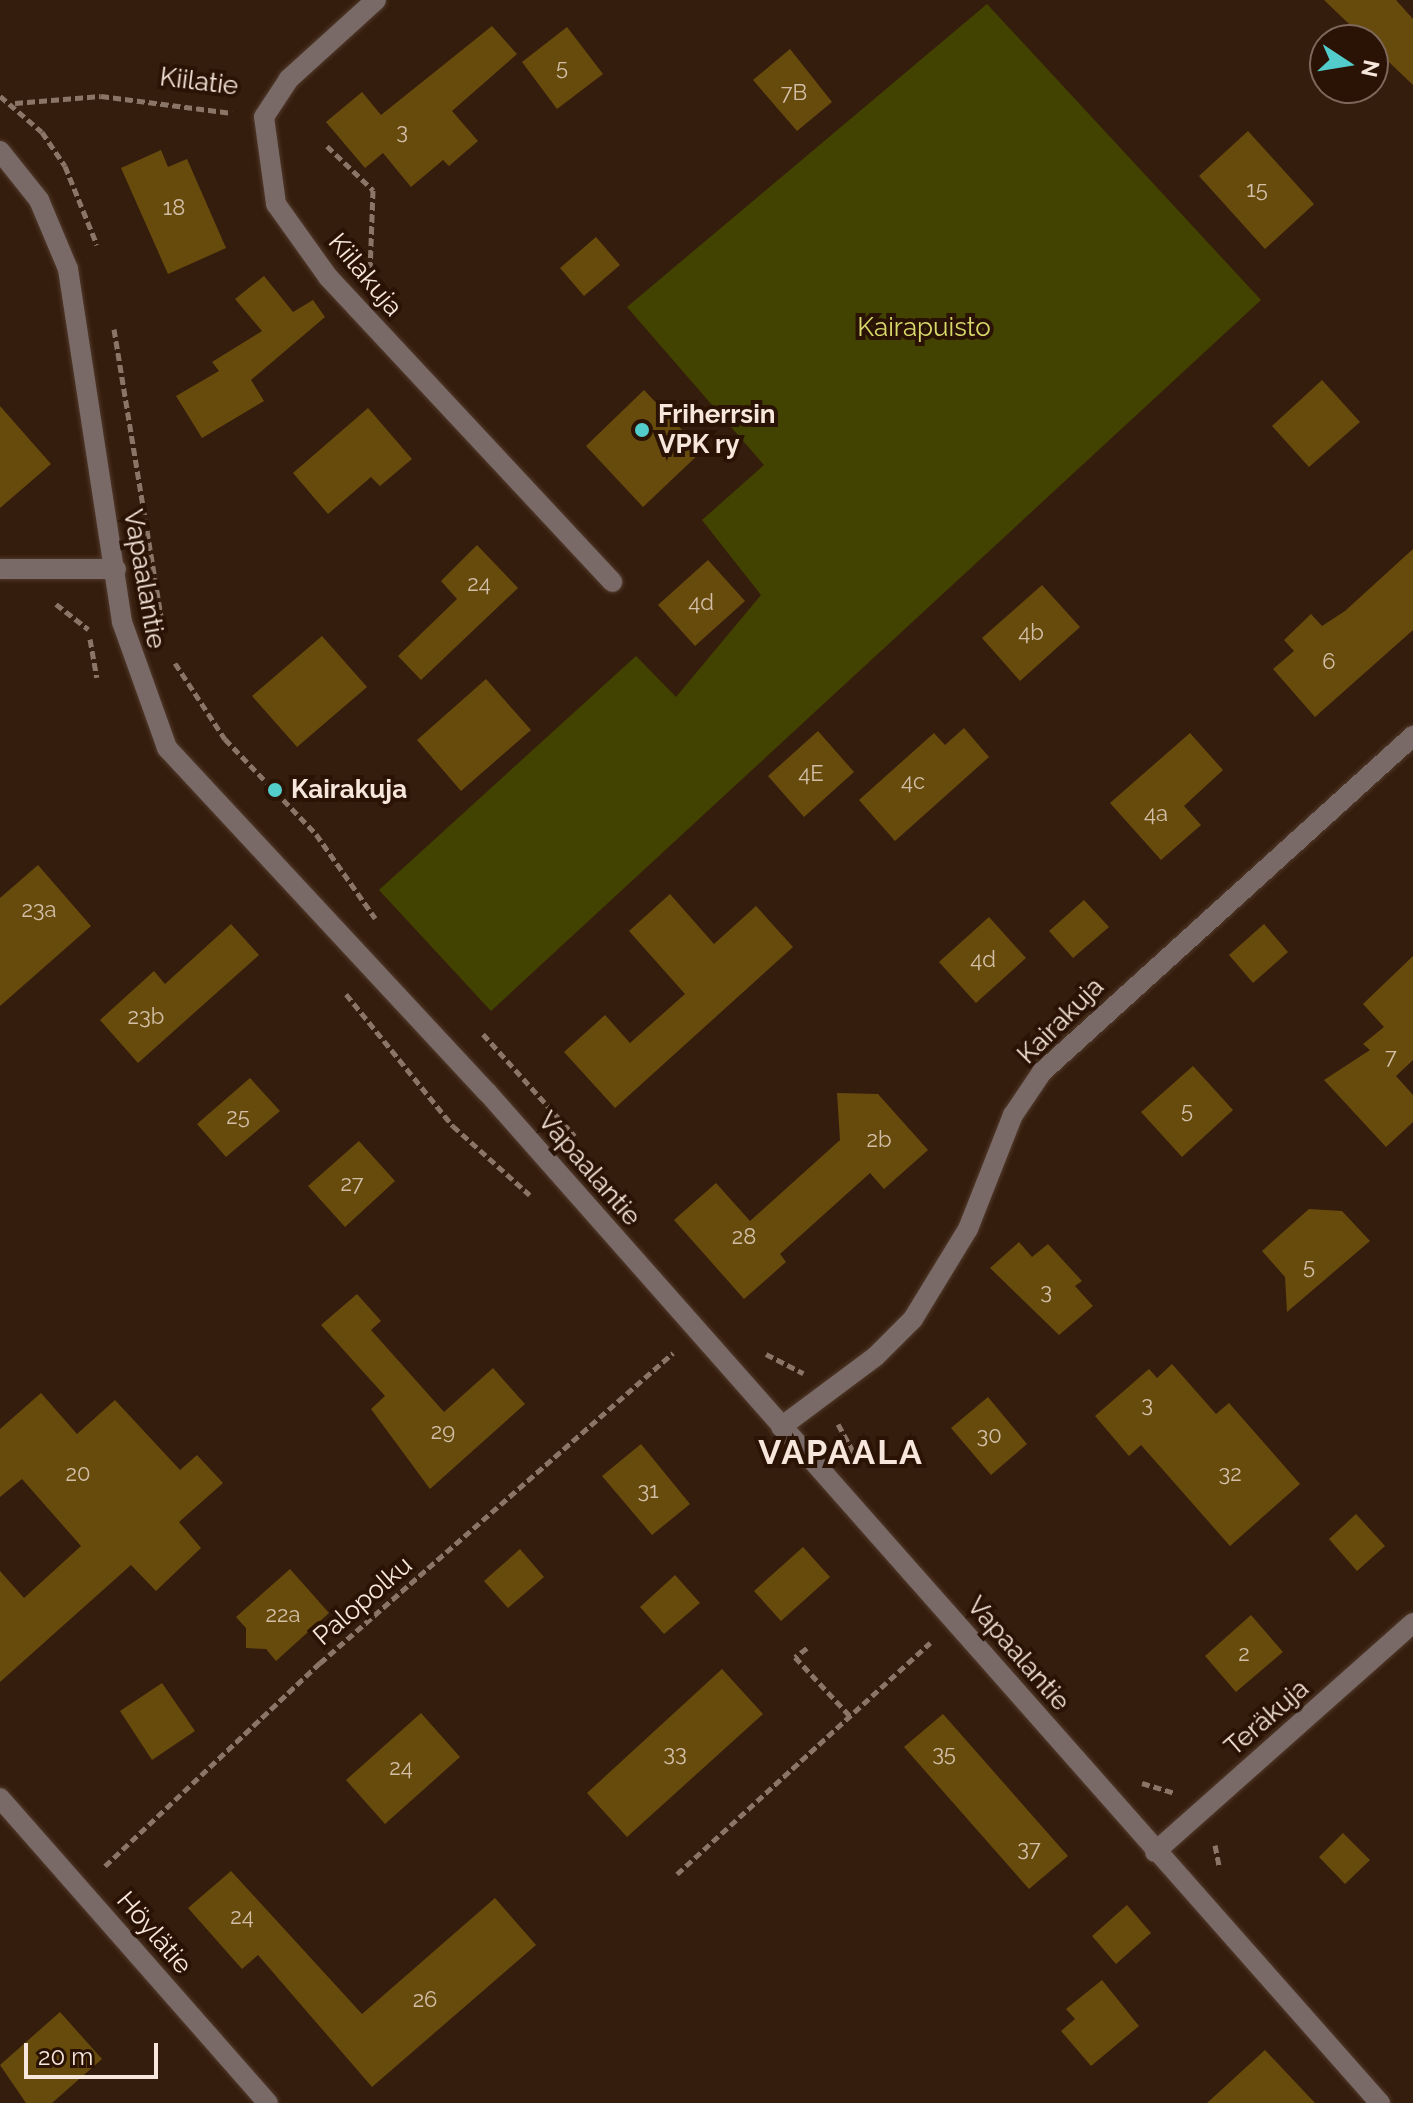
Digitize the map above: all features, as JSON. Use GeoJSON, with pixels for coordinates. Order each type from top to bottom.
{"type":"FeatureCollection","features":[{"type":"Feature","properties":{"kind":"street","name":"Kiilatie"},"geometry":{"type":"LineString","coordinates":[[264,117],[289,79],[376,0]]}},
{"type":"Feature","properties":{"kind":"street","name":"Kiilakuja"},"geometry":{"type":"LineString","coordinates":[[264,117],[276,204],[347,298],[612,582]]}},
{"type":"Feature","properties":{"kind":"street","name":"Vapaalantie"},"geometry":{"type":"LineString","coordinates":[[0,151],[39,200],[68,269],[134,670],[167,748],[487,1092],[1155,1852],[1380,2103]]}},
{"type":"Feature","properties":{"kind":"street"},"geometry":{"type":"LineString","coordinates":[[0,569],[116,569]]}},
{"type":"Feature","properties":{"kind":"street","name":"Kairakuja"},"geometry":{"type":"LineString","coordinates":[[781,1427],[913,1319],[968,1229],[1013,1115],[1042,1072],[1413,736]]}},
{"type":"Feature","properties":{"kind":"street","name":"Teräkuja"},"geometry":{"type":"LineString","coordinates":[[1155,1852],[1413,1623]]}},
{"type":"Feature","properties":{"kind":"street","name":"Höylätie"},"geometry":{"type":"LineString","coordinates":[[0,1798],[268,2103]]}},
{"type":"Feature","properties":{"kind":"path","name":"Kiilatie"},"geometry":{"type":"LineString","coordinates":[[14,103],[101,96],[264,117]]}},
{"type":"Feature","properties":{"kind":"path"},"geometry":{"type":"LineString","coordinates":[[327,146],[373,190],[375,256],[347,298]]}},
{"type":"Feature","properties":{"kind":"path"},"geometry":{"type":"LineString","coordinates":[[126,395],[168,644]]}},
{"type":"Feature","properties":{"kind":"path"},"geometry":{"type":"LineString","coordinates":[[88,629],[97,677]]}},
{"type":"Feature","properties":{"kind":"path"},"geometry":{"type":"LineString","coordinates":[[173,658],[225,739],[316,834],[379,923]]}},
{"type":"Feature","properties":{"kind":"path"},"geometry":{"type":"LineString","coordinates":[[477,1029],[512,1059],[582,1145]]}},
{"type":"Feature","properties":{"kind":"path"},"geometry":{"type":"LineString","coordinates":[[758,1348],[792,1364],[822,1395],[859,1462]]}},
{"type":"Feature","properties":{"kind":"path","name":"Palopolku"},"geometry":{"type":"LineString","coordinates":[[81,1888],[298,1687],[676,1350]]}},
{"type":"Feature","properties":{"kind":"path"},"geometry":{"type":"LineString","coordinates":[[677,1874],[954,1620]]}},
{"type":"Feature","properties":{"kind":"path"},"geometry":{"type":"LineString","coordinates":[[807,1648],[795,1657],[850,1716]]}},
{"type":"Feature","properties":{"kind":"path"},"geometry":{"type":"LineString","coordinates":[[1130,1771],[1176,1794],[1215,1843],[1224,1876]]}},
{"type":"Feature","properties":{"kind":"green space","name":"Kairapuisto"},"geometry":{"type":"Polygon","coordinates":[[[987,4],[1261,300],[491,1011],[379,890],[636,656],[676,697],[761,595],[702,520],[764,465],[627,307],[987,4]]]}},
{"type":"Feature","properties":{"kind":"building"},"geometry":{"type":"Polygon","coordinates":[[[1324,0],[1396,0],[1413,19],[1413,85],[1389,62],[1389,24],[1349,24],[1324,0]]]}},
{"type":"Feature","properties":{"kind":"building"},"geometry":{"type":"Polygon","coordinates":[[[492,26],[517,54],[452,111],[478,141],[449,166],[443,160],[411,187],[383,153],[365,168],[326,122],[362,92],[381,115],[492,26]]]}},
{"type":"Feature","properties":{"kind":"building"},"geometry":{"type":"Polygon","coordinates":[[[567,27],[603,74],[557,109],[522,62],[567,27]]]}},
{"type":"Feature","properties":{"kind":"building"},"geometry":{"type":"Polygon","coordinates":[[[790,49],[832,102],[797,131],[753,80],[790,49]]]}},
{"type":"Feature","properties":{"kind":"building"},"geometry":{"type":"Polygon","coordinates":[[[1248,131],[1314,204],[1265,249],[1199,176],[1248,131]]]}},
{"type":"Feature","properties":{"kind":"building"},"geometry":{"type":"Polygon","coordinates":[[[161,150],[168,167],[187,159],[226,248],[168,274],[121,168],[161,150]]]}},
{"type":"Feature","properties":{"kind":"building"},"geometry":{"type":"Polygon","coordinates":[[[596,237],[620,265],[584,296],[560,268],[596,237]]]}},
{"type":"Feature","properties":{"kind":"building"},"geometry":{"type":"Polygon","coordinates":[[[264,276],[293,312],[313,300],[325,317],[251,380],[264,401],[202,438],[176,396],[219,371],[212,362],[262,331],[235,299],[264,276]]]}},
{"type":"Feature","properties":{"kind":"building"},"geometry":{"type":"Polygon","coordinates":[[[1322,380],[1360,422],[1309,467],[1272,426],[1322,380]]]}},
{"type":"Feature","properties":{"kind":"building","name":"Friherrsin VPK ry"},"geometry":{"type":"Polygon","coordinates":[[[644,390],[702,451],[643,507],[586,446],[644,390]]]}},
{"type":"Feature","properties":{"kind":"building"},"geometry":{"type":"Polygon","coordinates":[[[0,406],[51,464],[0,508],[0,406]]]}},
{"type":"Feature","properties":{"kind":"building"},"geometry":{"type":"Polygon","coordinates":[[[368,408],[412,459],[380,486],[371,477],[328,514],[293,473],[368,408]]]}},
{"type":"Feature","properties":{"kind":"building"},"geometry":{"type":"Polygon","coordinates":[[[477,545],[518,588],[421,680],[398,656],[457,599],[441,581],[477,545]]]}},
{"type":"Feature","properties":{"kind":"building"},"geometry":{"type":"Polygon","coordinates":[[[1413,549],[1413,630],[1315,717],[1273,669],[1294,651],[1284,640],[1311,614],[1322,626],[1345,611],[1413,549]]]}},
{"type":"Feature","properties":{"kind":"building"},"geometry":{"type":"Polygon","coordinates":[[[708,560],[745,601],[695,646],[658,605],[708,560]]]}},
{"type":"Feature","properties":{"kind":"building"},"geometry":{"type":"Polygon","coordinates":[[[1042,585],[1080,627],[1020,681],[982,638],[1042,585]]]}},
{"type":"Feature","properties":{"kind":"building"},"geometry":{"type":"Polygon","coordinates":[[[322,636],[367,687],[297,747],[252,696],[322,636]]]}},
{"type":"Feature","properties":{"kind":"building"},"geometry":{"type":"Polygon","coordinates":[[[486,679],[531,730],[461,791],[417,740],[486,679]]]}},
{"type":"Feature","properties":{"kind":"building"},"geometry":{"type":"Polygon","coordinates":[[[964,728],[989,757],[895,841],[859,800],[934,733],[945,745],[964,728]]]}},
{"type":"Feature","properties":{"kind":"building"},"geometry":{"type":"Polygon","coordinates":[[[818,731],[854,772],[804,817],[768,776],[818,731]]]}},
{"type":"Feature","properties":{"kind":"building"},"geometry":{"type":"Polygon","coordinates":[[[1190,733],[1223,770],[1184,806],[1201,825],[1161,860],[1110,803],[1190,733]]]}},
{"type":"Feature","properties":{"kind":"building"},"geometry":{"type":"Polygon","coordinates":[[[38,865],[91,926],[0,1006],[0,898],[38,865]]]}},
{"type":"Feature","properties":{"kind":"building"},"geometry":{"type":"Polygon","coordinates":[[[670,894],[714,944],[756,906],[793,947],[615,1108],[564,1052],[605,1015],[630,1043],[685,994],[629,931],[670,894]]]}},
{"type":"Feature","properties":{"kind":"building"},"geometry":{"type":"Polygon","coordinates":[[[1084,900],[1109,927],[1073,958],[1049,931],[1084,900]]]}},
{"type":"Feature","properties":{"kind":"building"},"geometry":{"type":"Polygon","coordinates":[[[989,917],[1026,958],[976,1003],[939,962],[989,917]]]}},
{"type":"Feature","properties":{"kind":"building"},"geometry":{"type":"Polygon","coordinates":[[[231,924],[259,955],[138,1063],[100,1020],[154,971],[165,984],[231,924]]]}},
{"type":"Feature","properties":{"kind":"building"},"geometry":{"type":"Polygon","coordinates":[[[1264,924],[1288,952],[1253,983],[1229,955],[1264,924]]]}},
{"type":"Feature","properties":{"kind":"building"},"geometry":{"type":"Polygon","coordinates":[[[1413,956],[1413,1060],[1396,1076],[1413,1095],[1413,1122],[1386,1147],[1324,1080],[1370,1050],[1363,1044],[1384,1027],[1363,1004],[1413,956]]]}},
{"type":"Feature","properties":{"kind":"building"},"geometry":{"type":"Polygon","coordinates":[[[1193,1066],[1233,1110],[1182,1157],[1141,1112],[1193,1066]]]}},
{"type":"Feature","properties":{"kind":"building"},"geometry":{"type":"Polygon","coordinates":[[[250,1078],[280,1111],[226,1157],[197,1124],[250,1078]]]}},
{"type":"Feature","properties":{"kind":"building"},"geometry":{"type":"Polygon","coordinates":[[[837,1093],[878,1094],[928,1150],[884,1189],[870,1173],[780,1254],[786,1262],[744,1299],[674,1220],[716,1183],[750,1221],[840,1140],[837,1093]]]}},
{"type":"Feature","properties":{"kind":"building"},"geometry":{"type":"Polygon","coordinates":[[[359,1141],[395,1181],[345,1227],[308,1186],[359,1141]]]}},
{"type":"Feature","properties":{"kind":"building"},"geometry":{"type":"Polygon","coordinates":[[[1309,1209],[1342,1211],[1370,1241],[1287,1312],[1285,1277],[1262,1251],[1309,1209]]]}},
{"type":"Feature","properties":{"kind":"building"},"geometry":{"type":"Polygon","coordinates":[[[1019,1242],[1032,1257],[1048,1244],[1082,1281],[1075,1286],[1093,1306],[1059,1335],[990,1268],[1019,1242]]]}},
{"type":"Feature","properties":{"kind":"building"},"geometry":{"type":"Polygon","coordinates":[[[357,1294],[381,1321],[371,1330],[444,1412],[493,1368],[525,1404],[430,1489],[371,1409],[385,1396],[321,1325],[357,1294]]]}},
{"type":"Feature","properties":{"kind":"building"},"geometry":{"type":"Polygon","coordinates":[[[1172,1364],[1216,1414],[1229,1403],[1300,1484],[1230,1546],[1141,1445],[1129,1456],[1095,1416],[1149,1369],[1157,1378],[1172,1364]]]}},
{"type":"Feature","properties":{"kind":"building"},"geometry":{"type":"Polygon","coordinates":[[[41,1393],[77,1434],[115,1400],[180,1470],[197,1455],[223,1483],[179,1522],[201,1548],[156,1591],[131,1565],[0,1682],[0,1571],[24,1598],[81,1546],[22,1479],[0,1497],[0,1429],[41,1393]]]}},
{"type":"Feature","properties":{"kind":"building"},"geometry":{"type":"Polygon","coordinates":[[[988,1397],[1027,1444],[991,1475],[951,1428],[988,1397]]]}},
{"type":"Feature","properties":{"kind":"building"},"geometry":{"type":"Polygon","coordinates":[[[641,1444],[690,1504],[652,1535],[602,1476],[641,1444]]]}},
{"type":"Feature","properties":{"kind":"building"},"geometry":{"type":"Polygon","coordinates":[[[1356,1514],[1385,1546],[1357,1571],[1329,1539],[1356,1514]]]}},
{"type":"Feature","properties":{"kind":"building"},"geometry":{"type":"Polygon","coordinates":[[[803,1547],[830,1577],[781,1621],[754,1591],[803,1547]]]}},
{"type":"Feature","properties":{"kind":"building"},"geometry":{"type":"Polygon","coordinates":[[[520,1549],[544,1577],[508,1608],[484,1581],[520,1549]]]}},
{"type":"Feature","properties":{"kind":"building"},"geometry":{"type":"Polygon","coordinates":[[[290,1569],[329,1613],[276,1661],[266,1649],[246,1648],[246,1628],[236,1617],[290,1569]]]}},
{"type":"Feature","properties":{"kind":"building"},"geometry":{"type":"Polygon","coordinates":[[[675,1575],[700,1603],[664,1634],[640,1607],[675,1575]]]}},
{"type":"Feature","properties":{"kind":"building"},"geometry":{"type":"Polygon","coordinates":[[[1251,1615],[1283,1652],[1236,1692],[1205,1656],[1251,1615]]]}},
{"type":"Feature","properties":{"kind":"building"},"geometry":{"type":"Polygon","coordinates":[[[722,1669],[763,1714],[627,1837],[587,1793],[722,1669]]]}},
{"type":"Feature","properties":{"kind":"building"},"geometry":{"type":"Polygon","coordinates":[[[162,1683],[195,1731],[152,1760],[120,1711],[162,1683]]]}},
{"type":"Feature","properties":{"kind":"building"},"geometry":{"type":"Polygon","coordinates":[[[421,1713],[460,1757],[385,1824],[346,1780],[421,1713]]]}},
{"type":"Feature","properties":{"kind":"building"},"geometry":{"type":"Polygon","coordinates":[[[943,1714],[1068,1856],[1029,1889],[904,1747],[943,1714]]]}},
{"type":"Feature","properties":{"kind":"building"},"geometry":{"type":"Polygon","coordinates":[[[1343,1833],[1370,1860],[1345,1884],[1319,1857],[1343,1833]]]}},
{"type":"Feature","properties":{"kind":"building"},"geometry":{"type":"Polygon","coordinates":[[[231,1871],[362,2014],[495,1898],[536,1945],[372,2087],[258,1955],[242,1969],[188,1908],[231,1871]]]}},
{"type":"Feature","properties":{"kind":"building"},"geometry":{"type":"Polygon","coordinates":[[[1127,1905],[1151,1933],[1116,1964],[1092,1936],[1127,1905]]]}},
{"type":"Feature","properties":{"kind":"building"},"geometry":{"type":"Polygon","coordinates":[[[1102,1980],[1139,2026],[1091,2066],[1061,2031],[1075,2019],[1066,2009],[1102,1980]]]}},
{"type":"Feature","properties":{"kind":"building"},"geometry":{"type":"Polygon","coordinates":[[[60,2012],[102,2059],[52,2103],[26,2103],[0,2065],[60,2012]]]}},
{"type":"Feature","properties":{"kind":"building"},"geometry":{"type":"Polygon","coordinates":[[[1265,2050],[1315,2103],[1207,2103],[1265,2050]]]}},
{"type":"Feature","properties":{"kind":"place","name":"Friherrsin VPK ry"},"geometry":{"type":"Point","coordinates":[642,430]}},
{"type":"Feature","properties":{"kind":"place","name":"Kairakuja"},"geometry":{"type":"Point","coordinates":[275,790]}},
{"type":"Feature","properties":{"kind":"district","name":"VAPAALA"},"geometry":{"type":"Point","coordinates":[841,1453]}}]}
